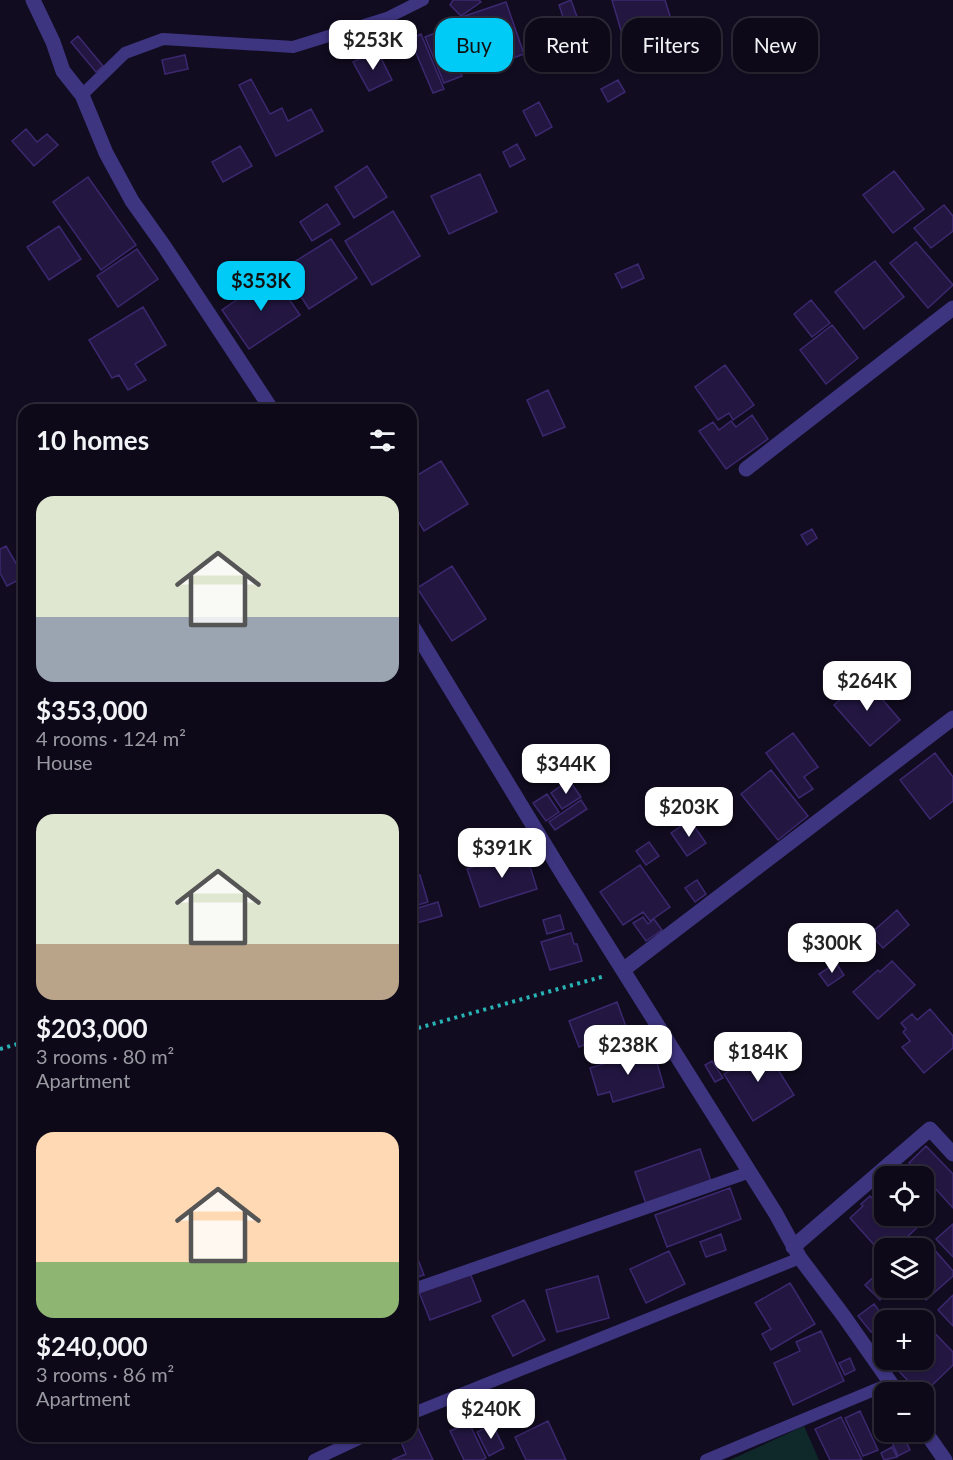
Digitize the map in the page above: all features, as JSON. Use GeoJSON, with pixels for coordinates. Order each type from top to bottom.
{"type":"FeatureCollection","features":[{"type":"Feature","properties":{"kind":"street"},"geometry":{"type":"LineString","coordinates":[[33,0],[53,42],[63,71],[82,95],[106,153],[132,201],[268,404]]}},
{"type":"Feature","properties":{"kind":"street"},"geometry":{"type":"LineString","coordinates":[[746,469],[953,308]]}},
{"type":"Feature","properties":{"kind":"street"},"geometry":{"type":"LineString","coordinates":[[417,634],[565,879],[750,1172],[797,1253],[890,1382]]}},
{"type":"Feature","properties":{"kind":"street"},"geometry":{"type":"LineString","coordinates":[[623,970],[953,718]]}},
{"type":"Feature","properties":{"kind":"street"},"geometry":{"type":"LineString","coordinates":[[797,1253],[930,1129],[953,1154]]}},
{"type":"Feature","properties":{"kind":"street"},"geometry":{"type":"LineString","coordinates":[[932,1442],[945,1460]]}},
{"type":"Feature","properties":{"kind":"lane"},"geometry":{"type":"LineString","coordinates":[[82,95],[125,53],[163,39],[293,47],[387,18],[423,0]]}},
{"type":"Feature","properties":{"kind":"lane"},"geometry":{"type":"LineString","coordinates":[[417,1288],[750,1172]]}},
{"type":"Feature","properties":{"kind":"lane"},"geometry":{"type":"LineString","coordinates":[[417,1411],[797,1253]]}},
{"type":"Feature","properties":{"kind":"lane"},"geometry":{"type":"LineString","coordinates":[[706,1460],[874,1396]]}},
{"type":"Feature","properties":{"kind":"lane"},"geometry":{"type":"LineString","coordinates":[[314,1460],[352,1442]]}},
{"type":"Feature","properties":{"kind":"path"},"geometry":{"type":"LineString","coordinates":[[417,1028],[623,970]]}},
{"type":"Feature","properties":{"kind":"path"},"geometry":{"type":"LineString","coordinates":[[0,1049],[18,1044]]}},
{"type":"Feature","properties":{"kind":"green space"},"geometry":{"type":"Polygon","coordinates":[[[804,1426],[819,1460],[730,1460],[804,1426]]]}},
{"type":"Feature","properties":{"kind":"building"},"geometry":{"type":"Polygon","coordinates":[[[453,0],[479,0],[481,2],[461,16],[450,5],[453,0]]]}},
{"type":"Feature","properties":{"kind":"building"},"geometry":{"type":"Polygon","coordinates":[[[571,0],[577,18],[563,18],[559,5],[571,0]]]}},
{"type":"Feature","properties":{"kind":"building"},"geometry":{"type":"Polygon","coordinates":[[[612,0],[665,0],[671,18],[622,18],[622,34],[612,0]]]}},
{"type":"Feature","properties":{"kind":"building"},"geometry":{"type":"Polygon","coordinates":[[[506,2],[512,18],[459,18],[506,2]]]}},
{"type":"Feature","properties":{"kind":"building"},"geometry":{"type":"Polygon","coordinates":[[[513,22],[524,54],[513,58],[513,22]]]}},
{"type":"Feature","properties":{"kind":"building"},"geometry":{"type":"Polygon","coordinates":[[[435,33],[435,61],[425,37],[435,33]]]}},
{"type":"Feature","properties":{"kind":"building"},"geometry":{"type":"Polygon","coordinates":[[[421,34],[444,89],[433,93],[410,39],[421,34]]]}},
{"type":"Feature","properties":{"kind":"building"},"geometry":{"type":"Polygon","coordinates":[[[78,36],[103,66],[96,72],[71,42],[78,36]]]}},
{"type":"Feature","properties":{"kind":"building"},"geometry":{"type":"Polygon","coordinates":[[[377,50],[392,80],[369,91],[353,62],[377,50]]]}},
{"type":"Feature","properties":{"kind":"building"},"geometry":{"type":"Polygon","coordinates":[[[185,55],[188,69],[165,74],[162,60],[185,55]]]}},
{"type":"Feature","properties":{"kind":"building"},"geometry":{"type":"Polygon","coordinates":[[[439,72],[460,72],[462,76],[444,83],[439,72]]]}},
{"type":"Feature","properties":{"kind":"building"},"geometry":{"type":"Polygon","coordinates":[[[251,79],[270,114],[282,108],[288,121],[311,109],[323,131],[276,156],[239,85],[251,79]]]}},
{"type":"Feature","properties":{"kind":"building"},"geometry":{"type":"Polygon","coordinates":[[[618,80],[625,92],[608,102],[601,89],[618,80]]]}},
{"type":"Feature","properties":{"kind":"building"},"geometry":{"type":"Polygon","coordinates":[[[539,102],[552,127],[536,136],[523,111],[539,102]]]}},
{"type":"Feature","properties":{"kind":"building"},"geometry":{"type":"Polygon","coordinates":[[[26,129],[37,142],[47,134],[58,145],[34,166],[12,141],[26,129]]]}},
{"type":"Feature","properties":{"kind":"building"},"geometry":{"type":"Polygon","coordinates":[[[517,144],[525,159],[510,167],[503,152],[517,144]]]}},
{"type":"Feature","properties":{"kind":"building"},"geometry":{"type":"Polygon","coordinates":[[[240,146],[252,166],[223,182],[212,162],[240,146]]]}},
{"type":"Feature","properties":{"kind":"building"},"geometry":{"type":"Polygon","coordinates":[[[367,166],[387,197],[354,218],[335,187],[367,166]]]}},
{"type":"Feature","properties":{"kind":"building"},"geometry":{"type":"Polygon","coordinates":[[[894,171],[924,209],[893,233],[863,195],[894,171]]]}},
{"type":"Feature","properties":{"kind":"building"},"geometry":{"type":"Polygon","coordinates":[[[480,174],[497,212],[449,234],[431,196],[480,174]]]}},
{"type":"Feature","properties":{"kind":"building"},"geometry":{"type":"Polygon","coordinates":[[[88,177],[136,245],[101,270],[53,202],[88,177]]]}},
{"type":"Feature","properties":{"kind":"building"},"geometry":{"type":"Polygon","coordinates":[[[327,204],[340,224],[312,241],[300,222],[327,204]]]}},
{"type":"Feature","properties":{"kind":"building"},"geometry":{"type":"Polygon","coordinates":[[[944,205],[953,216],[953,231],[931,248],[914,228],[944,205]]]}},
{"type":"Feature","properties":{"kind":"building"},"geometry":{"type":"Polygon","coordinates":[[[393,211],[420,256],[372,285],[345,241],[393,211]]]}},
{"type":"Feature","properties":{"kind":"building"},"geometry":{"type":"Polygon","coordinates":[[[59,226],[81,259],[49,280],[27,247],[59,226]]]}},
{"type":"Feature","properties":{"kind":"building"},"geometry":{"type":"Polygon","coordinates":[[[331,239],[357,278],[309,309],[283,269],[331,239]]]}},
{"type":"Feature","properties":{"kind":"building"},"geometry":{"type":"Polygon","coordinates":[[[916,242],[953,285],[928,308],[890,263],[916,242]]]}},
{"type":"Feature","properties":{"kind":"building"},"geometry":{"type":"Polygon","coordinates":[[[137,249],[158,279],[118,307],[97,276],[137,249]]]}},
{"type":"Feature","properties":{"kind":"building"},"geometry":{"type":"Polygon","coordinates":[[[875,261],[904,297],[864,329],[835,292],[875,261]]]}},
{"type":"Feature","properties":{"kind":"building"},"geometry":{"type":"Polygon","coordinates":[[[638,264],[644,278],[622,288],[615,274],[638,264]]]}},
{"type":"Feature","properties":{"kind":"building"},"geometry":{"type":"Polygon","coordinates":[[[273,275],[300,315],[249,349],[222,310],[273,275]]]}},
{"type":"Feature","properties":{"kind":"building"},"geometry":{"type":"Polygon","coordinates":[[[811,300],[830,323],[812,337],[794,314],[811,300]]]}},
{"type":"Feature","properties":{"kind":"building"},"geometry":{"type":"Polygon","coordinates":[[[143,307],[166,345],[135,364],[146,380],[128,390],[119,375],[112,378],[89,340],[143,307]]]}},
{"type":"Feature","properties":{"kind":"building"},"geometry":{"type":"Polygon","coordinates":[[[832,325],[858,358],[826,384],[800,350],[832,325]]]}},
{"type":"Feature","properties":{"kind":"building"},"geometry":{"type":"Polygon","coordinates":[[[725,365],[754,405],[733,420],[729,413],[718,420],[695,387],[725,365]]]}},
{"type":"Feature","properties":{"kind":"building"},"geometry":{"type":"Polygon","coordinates":[[[548,390],[565,427],[543,436],[527,400],[548,390]]]}},
{"type":"Feature","properties":{"kind":"building"},"geometry":{"type":"Polygon","coordinates":[[[752,415],[768,439],[726,469],[699,431],[713,422],[719,430],[731,421],[736,427],[752,415]]]}},
{"type":"Feature","properties":{"kind":"building"},"geometry":{"type":"Polygon","coordinates":[[[441,461],[468,504],[424,531],[417,519],[417,475],[441,461]]]}},
{"type":"Feature","properties":{"kind":"building"},"geometry":{"type":"Polygon","coordinates":[[[812,529],[817,538],[807,545],[801,535],[812,529]]]}},
{"type":"Feature","properties":{"kind":"building"},"geometry":{"type":"Polygon","coordinates":[[[6,546],[18,567],[18,580],[7,586],[0,573],[0,549],[6,546]]]}},
{"type":"Feature","properties":{"kind":"building"},"geometry":{"type":"Polygon","coordinates":[[[452,566],[486,619],[452,641],[417,588],[452,566]]]}},
{"type":"Feature","properties":{"kind":"building"},"geometry":{"type":"Polygon","coordinates":[[[864,678],[900,720],[870,746],[834,705],[864,678]]]}},
{"type":"Feature","properties":{"kind":"building"},"geometry":{"type":"Polygon","coordinates":[[[793,733],[818,767],[804,777],[813,789],[799,798],[766,753],[793,733]]]}},
{"type":"Feature","properties":{"kind":"building"},"geometry":{"type":"Polygon","coordinates":[[[935,753],[953,777],[953,801],[930,819],[900,780],[935,753]]]}},
{"type":"Feature","properties":{"kind":"building"},"geometry":{"type":"Polygon","coordinates":[[[771,770],[808,816],[778,840],[741,794],[771,770]]]}},
{"type":"Feature","properties":{"kind":"building"},"geometry":{"type":"Polygon","coordinates":[[[569,780],[581,797],[562,809],[551,793],[569,780]]]}},
{"type":"Feature","properties":{"kind":"building"},"geometry":{"type":"Polygon","coordinates":[[[547,794],[559,812],[546,821],[533,803],[547,794]]]}},
{"type":"Feature","properties":{"kind":"building"},"geometry":{"type":"Polygon","coordinates":[[[581,800],[587,809],[555,830],[549,822],[581,800]]]}},
{"type":"Feature","properties":{"kind":"building"},"geometry":{"type":"Polygon","coordinates":[[[690,820],[706,843],[687,856],[671,833],[690,820]]]}},
{"type":"Feature","properties":{"kind":"building"},"geometry":{"type":"Polygon","coordinates":[[[649,842],[659,856],[646,865],[636,851],[649,842]]]}},
{"type":"Feature","properties":{"kind":"building"},"geometry":{"type":"Polygon","coordinates":[[[525,850],[537,889],[480,907],[467,869],[525,850]]]}},
{"type":"Feature","properties":{"kind":"building"},"geometry":{"type":"Polygon","coordinates":[[[640,865],[670,907],[650,921],[643,912],[623,925],[600,892],[640,865]]]}},
{"type":"Feature","properties":{"kind":"building"},"geometry":{"type":"Polygon","coordinates":[[[420,875],[428,902],[417,905],[417,876],[420,875]]]}},
{"type":"Feature","properties":{"kind":"building"},"geometry":{"type":"Polygon","coordinates":[[[697,880],[706,894],[695,902],[685,888],[697,880]]]}},
{"type":"Feature","properties":{"kind":"building"},"geometry":{"type":"Polygon","coordinates":[[[438,902],[442,916],[417,923],[417,908],[438,902]]]}},
{"type":"Feature","properties":{"kind":"building"},"geometry":{"type":"Polygon","coordinates":[[[897,910],[909,925],[883,948],[870,934],[897,910]]]}},
{"type":"Feature","properties":{"kind":"building"},"geometry":{"type":"Polygon","coordinates":[[[560,915],[564,929],[547,934],[543,920],[560,915]]]}},
{"type":"Feature","properties":{"kind":"building"},"geometry":{"type":"Polygon","coordinates":[[[643,917],[648,924],[654,919],[662,930],[646,941],[633,923],[643,917]]]}},
{"type":"Feature","properties":{"kind":"building"},"geometry":{"type":"Polygon","coordinates":[[[571,933],[582,961],[550,970],[541,942],[571,933]]]}},
{"type":"Feature","properties":{"kind":"building"},"geometry":{"type":"Polygon","coordinates":[[[892,961],[915,985],[878,1019],[853,992],[892,961]]]}},
{"type":"Feature","properties":{"kind":"building"},"geometry":{"type":"Polygon","coordinates":[[[836,963],[844,975],[828,986],[819,974],[836,963]]]}},
{"type":"Feature","properties":{"kind":"building"},"geometry":{"type":"Polygon","coordinates":[[[617,1002],[628,1032],[632,1030],[637,1044],[606,1056],[604,1052],[597,1055],[591,1042],[579,1047],[569,1021],[617,1002]]]}},
{"type":"Feature","properties":{"kind":"building"},"geometry":{"type":"Polygon","coordinates":[[[930,1009],[953,1036],[953,1048],[924,1073],[902,1047],[910,1041],[903,1032],[906,1029],[901,1023],[912,1014],[917,1020],[930,1009]]]}},
{"type":"Feature","properties":{"kind":"building"},"geometry":{"type":"Polygon","coordinates":[[[789,1032],[799,1049],[785,1057],[775,1041],[789,1032]]]}},
{"type":"Feature","properties":{"kind":"building"},"geometry":{"type":"Polygon","coordinates":[[[653,1049],[664,1087],[613,1102],[610,1092],[598,1095],[590,1068],[653,1049]]]}},
{"type":"Feature","properties":{"kind":"building"},"geometry":{"type":"Polygon","coordinates":[[[765,1049],[794,1095],[753,1121],[724,1074],[741,1064],[739,1058],[742,1053],[752,1050],[756,1054],[765,1049]]]}},
{"type":"Feature","properties":{"kind":"building"},"geometry":{"type":"Polygon","coordinates":[[[712,1061],[723,1078],[715,1082],[705,1065],[712,1061]]]}},
{"type":"Feature","properties":{"kind":"building"},"geometry":{"type":"Polygon","coordinates":[[[926,1146],[953,1174],[953,1208],[934,1187],[934,1166],[912,1166],[909,1163],[926,1146]]]}},
{"type":"Feature","properties":{"kind":"building"},"geometry":{"type":"Polygon","coordinates":[[[700,1149],[711,1181],[646,1204],[635,1172],[700,1149]]]}},
{"type":"Feature","properties":{"kind":"building"},"geometry":{"type":"Polygon","coordinates":[[[730,1188],[741,1219],[667,1247],[655,1215],[730,1188]]]}},
{"type":"Feature","properties":{"kind":"building"},"geometry":{"type":"Polygon","coordinates":[[[870,1196],[872,1198],[874,1196],[874,1226],[919,1226],[906,1238],[874,1238],[874,1245],[850,1218],[863,1206],[861,1204],[870,1196]]]}},
{"type":"Feature","properties":{"kind":"building"},"geometry":{"type":"Polygon","coordinates":[[[953,1224],[953,1257],[936,1239],[953,1224]]]}},
{"type":"Feature","properties":{"kind":"building"},"geometry":{"type":"Polygon","coordinates":[[[721,1234],[726,1250],[706,1257],[700,1242],[721,1234]]]}},
{"type":"Feature","properties":{"kind":"building"},"geometry":{"type":"Polygon","coordinates":[[[934,1249],[953,1271],[953,1276],[934,1293],[934,1249]]]}},
{"type":"Feature","properties":{"kind":"building"},"geometry":{"type":"Polygon","coordinates":[[[669,1251],[685,1284],[646,1303],[630,1269],[669,1251]]]}},
{"type":"Feature","properties":{"kind":"building"},"geometry":{"type":"Polygon","coordinates":[[[417,1257],[424,1275],[417,1277],[417,1257]]]}},
{"type":"Feature","properties":{"kind":"building"},"geometry":{"type":"Polygon","coordinates":[[[470,1273],[481,1301],[430,1320],[419,1292],[470,1273]]]}},
{"type":"Feature","properties":{"kind":"building"},"geometry":{"type":"Polygon","coordinates":[[[598,1276],[609,1318],[557,1332],[546,1290],[598,1276]]]}},
{"type":"Feature","properties":{"kind":"building"},"geometry":{"type":"Polygon","coordinates":[[[874,1276],[874,1294],[865,1285],[874,1276]]]}},
{"type":"Feature","properties":{"kind":"building"},"geometry":{"type":"Polygon","coordinates":[[[790,1283],[815,1324],[771,1350],[762,1334],[771,1329],[755,1303],[790,1283]]]}},
{"type":"Feature","properties":{"kind":"building"},"geometry":{"type":"Polygon","coordinates":[[[953,1295],[953,1326],[938,1310],[953,1295]]]}},
{"type":"Feature","properties":{"kind":"building"},"geometry":{"type":"Polygon","coordinates":[[[524,1300],[545,1340],[513,1356],[492,1316],[524,1300]]]}},
{"type":"Feature","properties":{"kind":"building"},"geometry":{"type":"Polygon","coordinates":[[[874,1304],[878,1310],[874,1310],[874,1330],[871,1332],[858,1316],[874,1304]]]}},
{"type":"Feature","properties":{"kind":"building"},"geometry":{"type":"Polygon","coordinates":[[[821,1331],[844,1381],[793,1405],[774,1363],[800,1351],[796,1342],[821,1331]]]}},
{"type":"Feature","properties":{"kind":"building"},"geometry":{"type":"Polygon","coordinates":[[[934,1332],[953,1352],[953,1365],[934,1383],[909,1382],[898,1370],[934,1370],[934,1332]]]}},
{"type":"Feature","properties":{"kind":"building"},"geometry":{"type":"Polygon","coordinates":[[[850,1358],[855,1370],[845,1375],[839,1363],[850,1358]]]}},
{"type":"Feature","properties":{"kind":"building"},"geometry":{"type":"Polygon","coordinates":[[[860,1411],[878,1450],[863,1456],[845,1418],[860,1411]]]}},
{"type":"Feature","properties":{"kind":"building"},"geometry":{"type":"Polygon","coordinates":[[[841,1417],[862,1460],[830,1460],[815,1429],[841,1417]]]}},
{"type":"Feature","properties":{"kind":"building"},"geometry":{"type":"Polygon","coordinates":[[[548,1421],[566,1460],[526,1460],[515,1437],[548,1421]]]}},
{"type":"Feature","properties":{"kind":"building"},"geometry":{"type":"Polygon","coordinates":[[[469,1423],[486,1458],[482,1460],[464,1460],[450,1431],[469,1423]]]}},
{"type":"Feature","properties":{"kind":"building"},"geometry":{"type":"Polygon","coordinates":[[[493,1425],[504,1448],[489,1456],[477,1432],[493,1425]]]}},
{"type":"Feature","properties":{"kind":"building"},"geometry":{"type":"Polygon","coordinates":[[[417,1428],[433,1460],[392,1460],[406,1454],[401,1442],[417,1442],[417,1428]]]}},
{"type":"Feature","properties":{"kind":"building"},"geometry":{"type":"Polygon","coordinates":[[[892,1442],[906,1442],[910,1450],[898,1456],[892,1442]]]}},
{"type":"Feature","properties":{"kind":"building"},"geometry":{"type":"Polygon","coordinates":[[[892,1447],[897,1457],[884,1460],[881,1453],[892,1447]]]}}]}
